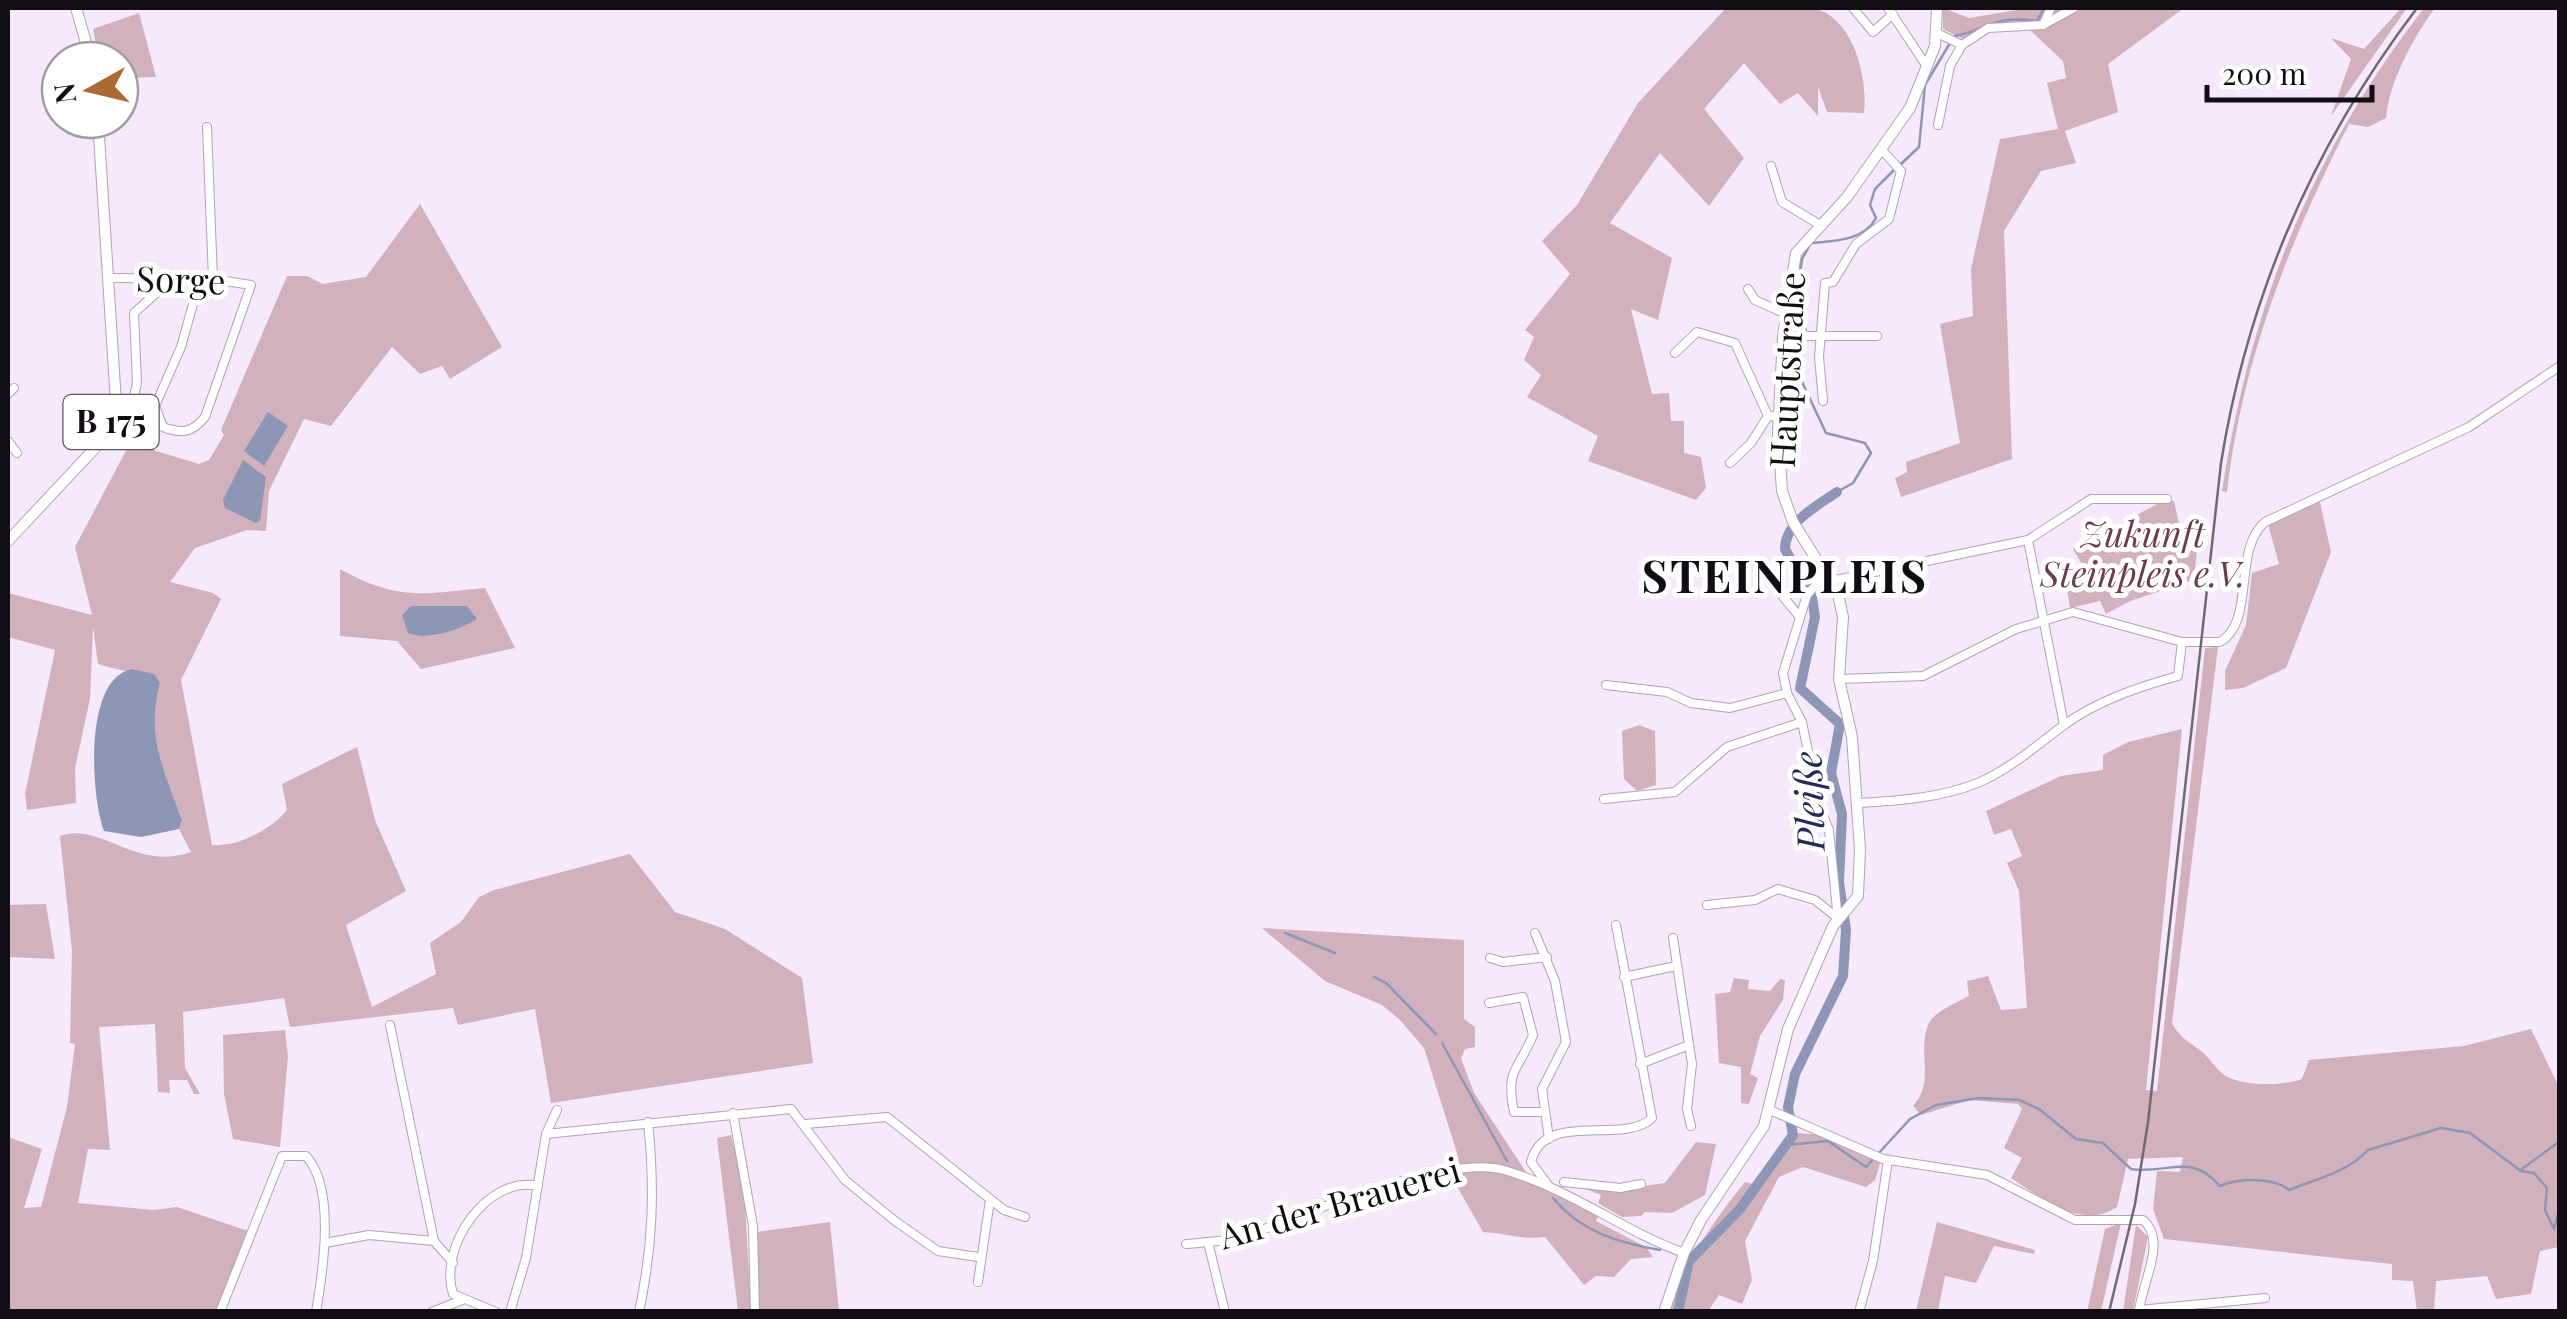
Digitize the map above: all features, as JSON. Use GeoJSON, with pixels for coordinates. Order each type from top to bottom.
{"type":"FeatureCollection","features":[{"type":"Feature","properties":{"kind":"main road"},"geometry":{"type":"LineString","coordinates":[[76,8],[85,40]]}},
{"type":"Feature","properties":{"kind":"main road","name":"Hauptstraße"},"geometry":{"type":"LineString","coordinates":[[1664,1312],[1684,1253],[1709,1208],[1756,1142],[1770,1110],[1780,1051],[1842,916],[1858,896],[1857,804],[1850,721],[1839,680],[1843,617],[1832,577],[1785,507],[1774,416],[1796,253],[1882,150],[1910,108],[1942,34],[1937,8]]}},
{"type":"Feature","properties":{"kind":"main road","name":"B 175"},"geometry":{"type":"LineString","coordinates":[[8,541],[96,447],[110,423],[117,378],[100,140]]}},
{"type":"Feature","properties":{"kind":"street"},"geometry":{"type":"LineString","coordinates":[[1853,8],[1873,32],[1890,11],[1926,66]]}},
{"type":"Feature","properties":{"kind":"street"},"geometry":{"type":"LineString","coordinates":[[2043,24],[2050,8]]}},
{"type":"Feature","properties":{"kind":"street"},"geometry":{"type":"LineString","coordinates":[[1938,126],[1950,66],[1962,44],[1994,26],[2043,24],[2074,8]]}},
{"type":"Feature","properties":{"kind":"street"},"geometry":{"type":"LineString","coordinates":[[1942,34],[1962,44]]}},
{"type":"Feature","properties":{"kind":"street"},"geometry":{"type":"LineString","coordinates":[[207,127],[213,279]]}},
{"type":"Feature","properties":{"kind":"street"},"geometry":{"type":"LineString","coordinates":[[1824,401],[1819,338],[1825,283],[1833,282],[1856,244],[1889,218],[1895,167],[1882,150]]}},
{"type":"Feature","properties":{"kind":"street"},"geometry":{"type":"LineString","coordinates":[[1771,166],[1782,202],[1822,226]]}},
{"type":"Feature","properties":{"kind":"street"},"geometry":{"type":"LineString","coordinates":[[131,410],[138,382],[134,313],[162,288],[163,277]]}},
{"type":"Feature","properties":{"kind":"street","name":"Sorge"},"geometry":{"type":"LineString","coordinates":[[111,278],[213,279],[251,285],[205,417],[197,427],[176,432],[163,427],[155,406],[181,347],[200,279]]}},
{"type":"Feature","properties":{"kind":"street"},"geometry":{"type":"LineString","coordinates":[[1748,289],[1756,300],[1786,314]]}},
{"type":"Feature","properties":{"kind":"street"},"geometry":{"type":"LineString","coordinates":[[1675,353],[1697,332],[1735,343],[1774,416],[1730,463]]}},
{"type":"Feature","properties":{"kind":"street"},"geometry":{"type":"LineString","coordinates":[[1783,336],[1877,336]]}},
{"type":"Feature","properties":{"kind":"street"},"geometry":{"type":"LineString","coordinates":[[1839,680],[1923,676],[2016,629],[2073,612],[2182,642],[2211,644],[2227,638],[2236,626],[2254,534],[2265,522],[2468,427],[2560,366]]}},
{"type":"Feature","properties":{"kind":"street"},"geometry":{"type":"LineString","coordinates":[[8,441],[17,453]]}},
{"type":"Feature","properties":{"kind":"street"},"geometry":{"type":"LineString","coordinates":[[1842,916],[1832,845],[1802,722],[1787,693],[1783,673],[1811,585],[1832,577],[2028,540],[2091,499],[2168,499]]}},
{"type":"Feature","properties":{"kind":"street"},"geometry":{"type":"LineString","coordinates":[[2028,540],[2064,725]]}},
{"type":"Feature","properties":{"kind":"street"},"geometry":{"type":"LineString","coordinates":[[1772,583],[1799,616]]}},
{"type":"Feature","properties":{"kind":"street"},"geometry":{"type":"LineString","coordinates":[[1857,804],[1903,800],[1980,782],[2019,760],[2064,725],[2127,692],[2178,676],[2182,642]]}},
{"type":"Feature","properties":{"kind":"street"},"geometry":{"type":"LineString","coordinates":[[1606,685],[1667,692],[1691,703],[1730,708],[1787,693]]}},
{"type":"Feature","properties":{"kind":"street"},"geometry":{"type":"LineString","coordinates":[[1604,799],[1675,792],[1728,747],[1802,722]]}},
{"type":"Feature","properties":{"kind":"street"},"geometry":{"type":"LineString","coordinates":[[1708,906],[1755,900],[1778,889],[1824,904],[1842,916]]}},
{"type":"Feature","properties":{"kind":"street"},"geometry":{"type":"LineString","coordinates":[[1551,1188],[1531,1162],[1548,1139],[1580,1130],[1646,1124],[1653,1112],[1640,1064],[1616,926]]}},
{"type":"Feature","properties":{"kind":"street"},"geometry":{"type":"LineString","coordinates":[[1535,933],[1548,957],[1566,1042],[1544,1078],[1548,1139]]}},
{"type":"Feature","properties":{"kind":"street"},"geometry":{"type":"LineString","coordinates":[[1673,938],[1689,1045],[1691,1126]]}},
{"type":"Feature","properties":{"kind":"street"},"geometry":{"type":"LineString","coordinates":[[1490,958],[1502,962],[1548,957]]}},
{"type":"Feature","properties":{"kind":"street"},"geometry":{"type":"LineString","coordinates":[[1624,977],[1676,966]]}},
{"type":"Feature","properties":{"kind":"street"},"geometry":{"type":"LineString","coordinates":[[1489,1003],[1523,998],[1528,1007],[1533,1034],[1512,1070],[1509,1088],[1514,1112],[1544,1112]]}},
{"type":"Feature","properties":{"kind":"street"},"geometry":{"type":"LineString","coordinates":[[390,1025],[434,1240],[453,1263]]}},
{"type":"Feature","properties":{"kind":"street"},"geometry":{"type":"LineString","coordinates":[[1640,1064],[1689,1045]]}},
{"type":"Feature","properties":{"kind":"street"},"geometry":{"type":"LineString","coordinates":[[546,1134],[785,1108],[806,1124],[845,1180],[895,1221],[938,1251],[978,1257]]}},
{"type":"Feature","properties":{"kind":"street"},"geometry":{"type":"LineString","coordinates":[[510,1312],[526,1258],[546,1134],[556,1110]]}},
{"type":"Feature","properties":{"kind":"street"},"geometry":{"type":"LineString","coordinates":[[1770,1110],[1799,1119],[1882,1158],[1974,1170],[2074,1220],[2136,1218],[2151,1228],[2155,1243],[2139,1310],[2231,1307],[2265,1298]]}},
{"type":"Feature","properties":{"kind":"street"},"geometry":{"type":"LineString","coordinates":[[733,1114],[753,1226],[755,1312]]}},
{"type":"Feature","properties":{"kind":"street"},"geometry":{"type":"LineString","coordinates":[[806,1124],[888,1117],[990,1200],[1025,1217]]}},
{"type":"Feature","properties":{"kind":"street"},"geometry":{"type":"LineString","coordinates":[[639,1312],[655,1193],[648,1122]]}},
{"type":"Feature","properties":{"kind":"street"},"geometry":{"type":"LineString","coordinates":[[220,1312],[282,1156],[306,1156],[318,1170],[324,1243],[316,1312]]}},
{"type":"Feature","properties":{"kind":"street"},"geometry":{"type":"LineString","coordinates":[[1859,1312],[1872,1261],[1882,1158]]}},
{"type":"Feature","properties":{"kind":"street","name":"An der Brauerei"},"geometry":{"type":"LineString","coordinates":[[1186,1244],[1251,1234],[1363,1194],[1464,1168],[1504,1170],[1564,1193],[1613,1216],[1645,1239],[1684,1253]]}},
{"type":"Feature","properties":{"kind":"street"},"geometry":{"type":"LineString","coordinates":[[496,1312],[462,1300],[451,1288],[453,1263],[471,1218],[486,1202],[506,1188],[524,1183],[538,1186]]}},
{"type":"Feature","properties":{"kind":"street"},"geometry":{"type":"LineString","coordinates":[[1564,1193],[1567,1183],[1620,1188],[1640,1184]]}},
{"type":"Feature","properties":{"kind":"street"},"geometry":{"type":"LineString","coordinates":[[978,1282],[978,1257],[990,1200]]}},
{"type":"Feature","properties":{"kind":"street"},"geometry":{"type":"LineString","coordinates":[[324,1243],[369,1236],[434,1240]]}},
{"type":"Feature","properties":{"kind":"street"},"geometry":{"type":"LineString","coordinates":[[1208,1242],[1225,1312]]}},
{"type":"Feature","properties":{"kind":"street"},"geometry":{"type":"LineString","coordinates":[[432,1312],[462,1300]]}},
{"type":"Feature","properties":{"kind":"green space"},"geometry":{"type":"Polygon","coordinates":[[[1792,5],[1827,14],[1839,23],[1855,51],[1865,99],[1864,113],[1827,112],[1818,87],[1818,116],[1798,93],[1780,104],[1744,63],[1704,109],[1744,158],[1709,206],[1660,153],[1610,223],[1672,258],[1658,320],[1631,309],[1652,394],[1669,393],[1671,421],[1684,421],[1684,453],[1701,457],[1706,488],[1696,500],[1588,461],[1598,436],[1527,397],[1541,375],[1524,360],[1534,337],[1525,330],[1570,274],[1542,241],[1577,205],[1638,103],[1726,8],[1792,5]]]}},
{"type":"Feature","properties":{"kind":"green space"},"geometry":{"type":"Polygon","coordinates":[[[1943,8],[1969,18],[2029,8],[2184,8],[2108,64],[2118,112],[2065,131],[2076,163],[2041,171],[2004,231],[2012,459],[1901,497],[1895,478],[1907,472],[1906,462],[1960,443],[1940,324],[1973,316],[1971,269],[2000,139],[2058,129],[2047,83],[2066,78],[2063,61],[2031,31],[2031,21],[2005,22],[1963,39],[1943,29],[1943,8]]]}},
{"type":"Feature","properties":{"kind":"green space"},"geometry":{"type":"Polygon","coordinates":[[[2401,8],[2407,8],[2331,116],[2351,59],[2331,38],[2364,49],[2401,8]]]}},
{"type":"Feature","properties":{"kind":"green space"},"geometry":{"type":"Polygon","coordinates":[[[2424,8],[2435,8],[2403,61],[2386,118],[2368,127],[2349,124],[2288,257],[2244,396],[2227,492],[2222,491],[2250,358],[2291,236],[2348,120],[2424,8]]]}},
{"type":"Feature","properties":{"kind":"green space"},"geometry":{"type":"Polygon","coordinates":[[[139,13],[156,77],[140,77],[140,40],[95,40],[93,29],[139,13]]]}},
{"type":"Feature","properties":{"kind":"green space"},"geometry":{"type":"Polygon","coordinates":[[[420,204],[502,347],[450,379],[442,366],[420,374],[392,347],[331,426],[304,419],[269,491],[266,531],[247,530],[195,548],[170,582],[213,593],[221,599],[181,680],[212,845],[243,840],[272,824],[287,810],[282,784],[357,747],[375,820],[406,891],[346,925],[372,1007],[436,974],[430,943],[461,922],[479,897],[630,854],[675,912],[725,929],[802,978],[813,1063],[551,1103],[535,1009],[458,1025],[453,1008],[290,1027],[284,998],[183,1012],[185,1068],[200,1094],[194,1094],[187,1080],[169,1080],[170,1093],[158,1092],[155,1024],[99,1027],[110,1150],[88,1149],[78,1203],[154,1210],[177,1207],[248,1231],[217,1311],[8,1311],[8,1137],[42,1149],[24,1208],[41,1207],[67,1107],[75,1044],[70,1043],[72,951],[60,836],[90,835],[153,856],[191,852],[179,829],[182,820],[156,737],[160,683],[98,664],[93,626],[90,699],[75,768],[76,803],[27,810],[25,794],[55,650],[8,637],[8,593],[92,615],[75,547],[130,443],[199,464],[209,460],[224,435],[221,430],[287,276],[307,276],[323,284],[366,277],[420,204]]]}},
{"type":"Feature","properties":{"kind":"green space"},"geometry":{"type":"Polygon","coordinates":[[[2319,498],[2331,552],[2286,668],[2243,688],[2225,690],[2225,671],[2246,625],[2252,573],[2279,564],[2268,524],[2319,498]]]}},
{"type":"Feature","properties":{"kind":"green space","name":"Zukunft Steinpleis e.V."},"geometry":{"type":"Polygon","coordinates":[[[2174,501],[2185,552],[2197,549],[2194,580],[2130,601],[2106,614],[2100,601],[2070,608],[2066,581],[2086,571],[2073,549],[2159,503],[2174,501]]]}},
{"type":"Feature","properties":{"kind":"green space"},"geometry":{"type":"Polygon","coordinates":[[[340,569],[394,591],[485,588],[515,648],[421,669],[397,641],[340,636],[340,569]]]}},
{"type":"Feature","properties":{"kind":"green space"},"geometry":{"type":"Polygon","coordinates":[[[2218,647],[2172,1023],[2223,1074],[2262,1084],[2302,1079],[2309,1060],[2464,1046],[2531,1029],[2559,1087],[2559,1247],[2540,1251],[2531,1294],[2496,1299],[2487,1276],[2436,1281],[2434,1311],[2417,1311],[2413,1281],[2392,1280],[2392,1264],[2164,1239],[2153,1209],[2157,1171],[2180,1172],[2183,1157],[2128,1159],[2117,1207],[2103,1213],[2075,1214],[2011,1178],[2022,1158],[2004,1148],[2022,1109],[2018,1104],[1969,1100],[1921,1115],[1913,1106],[1923,1087],[1929,1023],[1941,1011],[1969,996],[1967,981],[1988,976],[2001,1010],[2027,1008],[2019,891],[2007,863],[2022,856],[2011,829],[1994,835],[1986,811],[2061,776],[2103,770],[2103,755],[2128,742],[2182,729],[2146,1090],[2157,1091],[2205,648],[2218,647]]]}},
{"type":"Feature","properties":{"kind":"green space"},"geometry":{"type":"Polygon","coordinates":[[[1639,725],[1655,731],[1656,785],[1637,791],[1624,779],[1622,731],[1639,725]]]}},
{"type":"Feature","properties":{"kind":"green space"},"geometry":{"type":"Polygon","coordinates":[[[46,904],[55,959],[8,957],[8,905],[46,904]]]}},
{"type":"Feature","properties":{"kind":"green space"},"geometry":{"type":"Polygon","coordinates":[[[1262,928],[1464,940],[1464,1019],[1475,1027],[1475,1047],[1465,1049],[1461,1058],[1474,1093],[1528,1175],[1495,1164],[1456,1165],[1457,1153],[1424,1048],[1382,1005],[1325,981],[1262,928]]]}},
{"type":"Feature","properties":{"kind":"green space"},"geometry":{"type":"Polygon","coordinates":[[[1734,978],[1749,980],[1748,989],[1770,991],[1780,979],[1785,980],[1783,1000],[1760,1036],[1750,1074],[1758,1078],[1749,1104],[1741,1103],[1741,1067],[1719,1063],[1715,994],[1730,992],[1734,978]]]}},
{"type":"Feature","properties":{"kind":"green space"},"geometry":{"type":"Polygon","coordinates":[[[285,1030],[288,1056],[280,1147],[233,1139],[224,1094],[223,1035],[285,1030]]]}},
{"type":"Feature","properties":{"kind":"green space"},"geometry":{"type":"Polygon","coordinates":[[[1797,1133],[1822,1135],[1881,1160],[1875,1180],[1866,1187],[1803,1167],[1779,1177],[1745,1241],[1752,1280],[1742,1304],[1719,1295],[1708,1311],[1670,1312],[1692,1260],[1721,1213],[1745,1182],[1756,1185],[1797,1133]]]}},
{"type":"Feature","properties":{"kind":"green space"},"geometry":{"type":"Polygon","coordinates":[[[731,1135],[744,1187],[751,1311],[738,1311],[717,1138],[731,1135]]]}},
{"type":"Feature","properties":{"kind":"green space"},"geometry":{"type":"Polygon","coordinates":[[[1696,1142],[1716,1144],[1705,1195],[1672,1213],[1645,1212],[1641,1216],[1622,1217],[1598,1203],[1601,1195],[1581,1187],[1607,1191],[1665,1183],[1696,1142]]]}},
{"type":"Feature","properties":{"kind":"green space"},"geometry":{"type":"Polygon","coordinates":[[[1470,1170],[1520,1178],[1600,1211],[1596,1221],[1646,1247],[1653,1257],[1631,1259],[1614,1277],[1596,1276],[1584,1285],[1545,1237],[1483,1232],[1450,1174],[1470,1170]]]}},
{"type":"Feature","properties":{"kind":"green space"},"geometry":{"type":"Polygon","coordinates":[[[830,1222],[839,1311],[758,1311],[756,1232],[830,1222]]]}},
{"type":"Feature","properties":{"kind":"green space"},"geometry":{"type":"Polygon","coordinates":[[[1937,1222],[2035,1250],[2034,1254],[1994,1246],[1976,1283],[1945,1276],[1938,1311],[1916,1311],[1937,1222]]]}},
{"type":"Feature","properties":{"kind":"green space"},"geometry":{"type":"Polygon","coordinates":[[[2121,1223],[2101,1311],[2087,1312],[2105,1229],[2121,1223]]]}},
{"type":"Feature","properties":{"kind":"green space"},"geometry":{"type":"Polygon","coordinates":[[[2136,1225],[2148,1237],[2133,1311],[2123,1311],[2136,1225]]]}},
{"type":"Feature","properties":{"kind":"water"},"geometry":{"type":"Polygon","coordinates":[[[268,412],[288,426],[264,466],[244,451],[268,412]]]}},
{"type":"Feature","properties":{"kind":"water"},"geometry":{"type":"Polygon","coordinates":[[[243,460],[266,477],[260,521],[256,523],[225,508],[223,500],[243,460]]]}},
{"type":"Feature","properties":{"kind":"water"},"geometry":{"type":"Polygon","coordinates":[[[411,606],[467,606],[477,619],[443,633],[416,635],[408,633],[402,615],[411,606]]]}},
{"type":"Feature","properties":{"kind":"water"},"geometry":{"type":"Polygon","coordinates":[[[132,669],[154,674],[160,683],[156,737],[182,820],[179,829],[141,837],[104,831],[94,767],[98,715],[105,693],[116,677],[132,669]]]}},
{"type":"Feature","properties":{"kind":"waterway","name":"Pleiße"},"geometry":{"type":"LineString","coordinates":[[1955,36],[2002,21],[2037,21],[2044,8]]}},
{"type":"Feature","properties":{"kind":"waterway","name":"Pleiße"},"geometry":{"type":"LineString","coordinates":[[1901,164],[1919,147],[1925,85],[1950,43]]}},
{"type":"Feature","properties":{"kind":"waterway","name":"Pleiße"},"geometry":{"type":"LineString","coordinates":[[1837,492],[1853,483],[1871,453],[1865,443],[1826,433],[1803,384],[1806,334],[1799,281],[1802,259],[1811,243],[1848,238],[1871,226],[1876,218],[1870,205],[1875,189],[1895,169]]}},
{"type":"Feature","properties":{"kind":"waterway","name":"Pleiße"},"geometry":{"type":"LineString","coordinates":[[1678,1312],[1689,1261],[1740,1209],[1793,1135],[1788,1107],[1795,1074],[1843,976],[1846,930],[1839,882],[1842,814],[1831,773],[1840,724],[1800,688],[1815,617],[1812,597],[1785,549],[1796,523],[1837,492]]}},
{"type":"Feature","properties":{"kind":"waterway"},"geometry":{"type":"LineString","coordinates":[[1285,933],[1335,953]]}},
{"type":"Feature","properties":{"kind":"waterway"},"geometry":{"type":"LineString","coordinates":[[1374,977],[1386,983],[1436,1034]]}},
{"type":"Feature","properties":{"kind":"waterway"},"geometry":{"type":"LineString","coordinates":[[1442,1043],[1507,1161]]}},
{"type":"Feature","properties":{"kind":"waterway"},"geometry":{"type":"LineString","coordinates":[[1786,1145],[1828,1141],[1866,1167],[1910,1119],[1936,1105],[1979,1098],[2019,1100],[2039,1109],[2076,1139],[2103,1143],[2131,1169],[2188,1167],[2209,1175],[2220,1186],[2255,1180],[2274,1182],[2289,1190],[2341,1170],[2368,1150],[2441,1128],[2470,1133],[2521,1171],[2534,1173],[2547,1188],[2545,1210],[2554,1229],[2560,1206]]}},
{"type":"Feature","properties":{"kind":"waterway"},"geometry":{"type":"LineString","coordinates":[[2522,1169],[2560,1141]]}},
{"type":"Feature","properties":{"kind":"waterway"},"geometry":{"type":"LineString","coordinates":[[1553,1198],[1588,1228],[1630,1244],[1660,1250]]}},
{"type":"Feature","properties":{"kind":"railway"},"geometry":{"type":"LineString","coordinates":[[2109,1312],[2135,1204],[2148,1122],[2221,463],[2233,401],[2268,281],[2317,167],[2380,60],[2417,8]]}},
{"type":"Feature","properties":{"kind":"district","name":"STEINPLEIS"},"geometry":{"type":"Point","coordinates":[1785,577]}}]}
